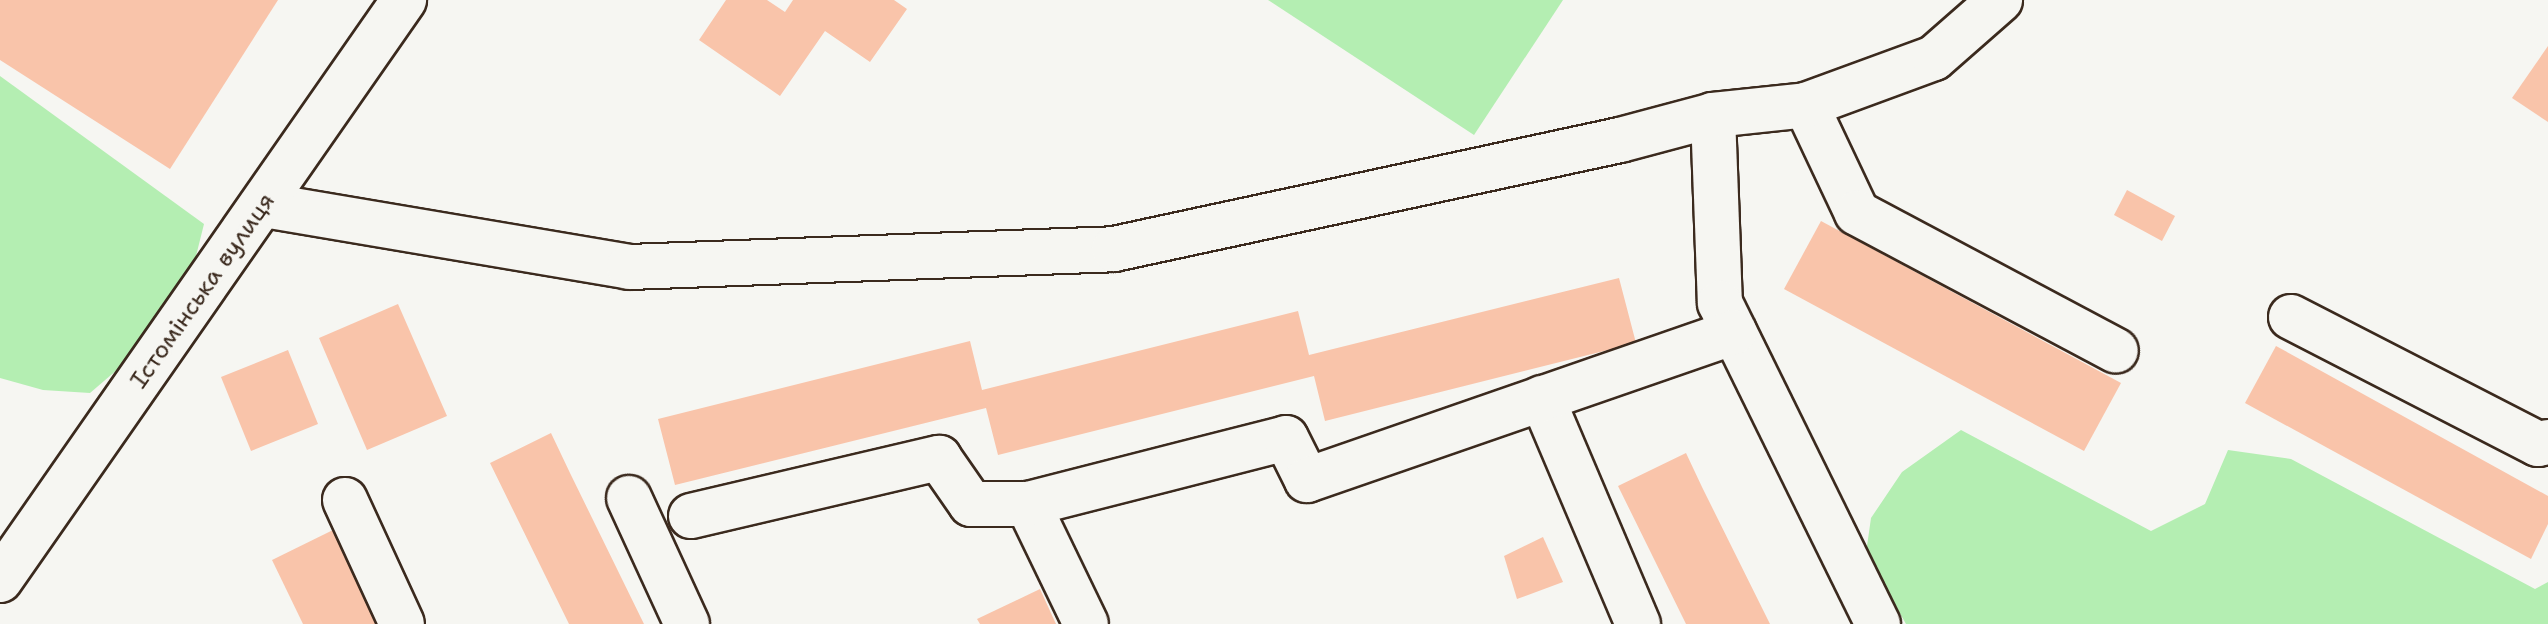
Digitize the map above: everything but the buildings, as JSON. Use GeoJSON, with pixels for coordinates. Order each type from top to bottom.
{"type":"FeatureCollection","features":[{"type":"Feature","properties":{"kind":"street","name":"Істомінська вулиця"},"geometry":{"type":"LineString","coordinates":[[0,580],[404,0]]}},
{"type":"Feature","properties":{"kind":"street"},"geometry":{"type":"LineString","coordinates":[[264,205],[629,267],[1114,249],[1620,140],[1713,115],[1806,105],[1934,58],[2000,0]]}},
{"type":"Feature","properties":{"kind":"street"},"geometry":{"type":"LineString","coordinates":[[1806,105],[1857,213],[2116,351]]}},
{"type":"Feature","properties":{"kind":"street"},"geometry":{"type":"LineString","coordinates":[[1713,115],[1720,303],[1878,624]]}},
{"type":"Feature","properties":{"kind":"street"},"geometry":{"type":"LineString","coordinates":[[2291,317],[2538,444],[2548,442]]}},
{"type":"Feature","properties":{"kind":"street"},"geometry":{"type":"LineString","coordinates":[[691,516],[939,458],[971,504],[1028,504],[1286,438],[1307,480],[1734,332]]}},
{"type":"Feature","properties":{"kind":"street"},"geometry":{"type":"LineString","coordinates":[[1542,398],[1638,624]]}},
{"type":"Feature","properties":{"kind":"street"},"geometry":{"type":"LineString","coordinates":[[629,498],[687,624]]}},
{"type":"Feature","properties":{"kind":"street"},"geometry":{"type":"LineString","coordinates":[[345,500],[402,624]]}},
{"type":"Feature","properties":{"kind":"street"},"geometry":{"type":"LineString","coordinates":[[1028,504],[1086,624]]}},
{"type":"Feature","properties":{"kind":"green space"},"geometry":{"type":"Polygon","coordinates":[[[1268,0],[1563,0],[1474,135],[1268,0]]]}},
{"type":"Feature","properties":{"kind":"green space"},"geometry":{"type":"Polygon","coordinates":[[[0,76],[204,224],[194,264],[118,369],[90,393],[43,390],[0,378],[0,76]]]}},
{"type":"Feature","properties":{"kind":"green space"},"geometry":{"type":"Polygon","coordinates":[[[1961,430],[2151,531],[2205,504],[2228,450],[2291,459],[2535,589],[2548,582],[2548,624],[1906,624],[1866,553],[1871,518],[1902,472],[1961,430]]]}}]}
